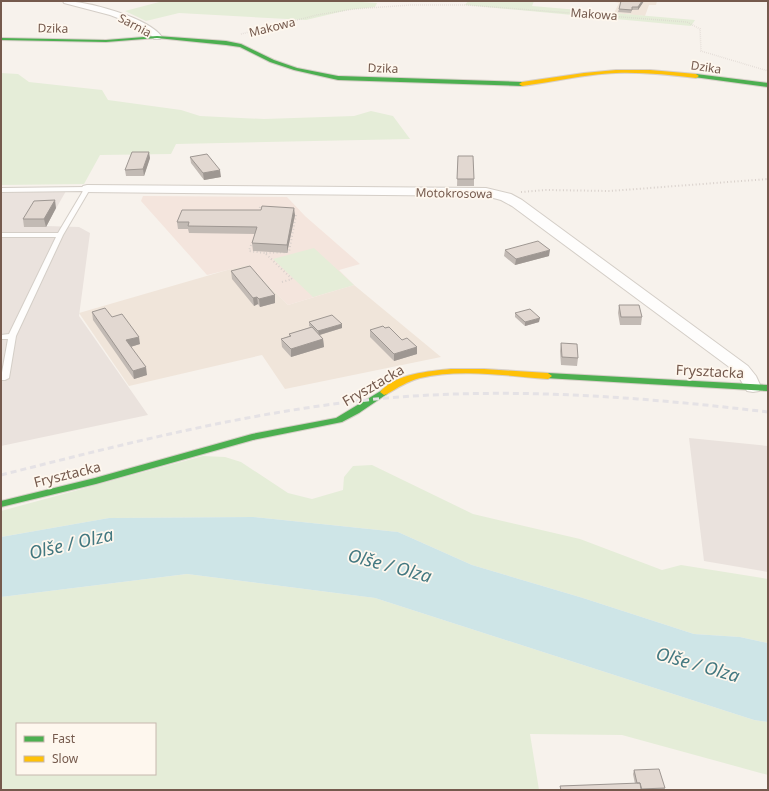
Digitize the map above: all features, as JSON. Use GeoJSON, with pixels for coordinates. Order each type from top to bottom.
{"type":"FeatureCollection","features":[{"type":"Feature","properties":{"kind":"street","name":"Sarnia"},"geometry":{"type":"LineString","coordinates":[[67,1],[126,18],[155,34],[156,37]]}},
{"type":"Feature","properties":{"kind":"street","name":"Dzika"},"geometry":{"type":"LineString","coordinates":[[1,39],[106,41],[156,37],[226,43],[241,46],[272,61],[296,69],[338,78],[515,84],[535,83],[580,74],[632,71],[768,86]]}},
{"type":"Feature","properties":{"kind":"street","name":"Motokrosowa"},"geometry":{"type":"LineString","coordinates":[[87,189],[486,192],[506,196],[742,369],[748,376],[753,387]]}},
{"type":"Feature","properties":{"kind":"street","name":"Frysztacka"},"geometry":{"type":"LineString","coordinates":[[1,504],[103,480],[252,437],[339,420],[356,411],[398,383],[420,375],[445,372],[468,372],[768,388]]}},
{"type":"Feature","properties":{"kind":"lane"},"geometry":{"type":"LineString","coordinates":[[1,190],[87,189]]}},
{"type":"Feature","properties":{"kind":"lane"},"geometry":{"type":"LineString","coordinates":[[5,378],[12,336],[60,235],[87,189]]}},
{"type":"Feature","properties":{"kind":"lane"},"geometry":{"type":"LineString","coordinates":[[1,235],[60,235]]}},
{"type":"Feature","properties":{"kind":"lane"},"geometry":{"type":"LineString","coordinates":[[1,337],[12,336]]}},
{"type":"Feature","properties":{"kind":"path","name":"Makowa"},"geometry":{"type":"LineString","coordinates":[[235,35],[266,29],[315,16],[375,6],[431,4],[474,5],[687,22],[700,29],[701,51],[768,71]]}},
{"type":"Feature","properties":{"kind":"path"},"geometry":{"type":"LineString","coordinates":[[506,196],[526,191],[610,191],[768,179]]}},
{"type":"Feature","properties":{"kind":"path"},"geometry":{"type":"LineString","coordinates":[[260,207],[259,212],[267,212]]}},
{"type":"Feature","properties":{"kind":"path"},"geometry":{"type":"LineString","coordinates":[[251,244],[249,251],[265,253],[289,252],[296,215],[291,214]]}},
{"type":"Feature","properties":{"kind":"path"},"geometry":{"type":"LineString","coordinates":[[265,253],[292,279],[282,282]]}},
{"type":"Feature","properties":{"kind":"shaded area"},"geometry":{"type":"Polygon","coordinates":[[[657,1],[656,5],[649,5],[645,16],[614,13],[619,3],[615,2],[657,1]]]}},
{"type":"Feature","properties":{"kind":"shaded area"},"geometry":{"type":"Polygon","coordinates":[[[66,191],[46,226],[79,227],[90,233],[79,316],[148,415],[1,446],[1,192],[66,191]]]}},
{"type":"Feature","properties":{"kind":"shaded area"},"geometry":{"type":"Polygon","coordinates":[[[143,196],[287,197],[305,216],[360,264],[339,270],[354,285],[288,305],[248,265],[207,275],[141,201],[143,196]]]}},
{"type":"Feature","properties":{"kind":"shaded area"},"geometry":{"type":"Polygon","coordinates":[[[248,264],[288,305],[354,285],[441,357],[285,389],[262,355],[129,386],[79,313],[248,264]]]}},
{"type":"Feature","properties":{"kind":"shaded area"},"geometry":{"type":"Polygon","coordinates":[[[689,438],[768,446],[768,572],[704,561],[689,438]]]}},
{"type":"Feature","properties":{"kind":"green space"},"geometry":{"type":"Polygon","coordinates":[[[163,1],[347,1],[377,3],[375,7],[348,10],[306,20],[179,13],[146,21],[125,11],[163,1]]]}},
{"type":"Feature","properties":{"kind":"green space"},"geometry":{"type":"Polygon","coordinates":[[[468,1],[534,1],[532,6],[695,20],[691,26],[465,5],[468,1]]]}},
{"type":"Feature","properties":{"kind":"green space"},"geometry":{"type":"Polygon","coordinates":[[[1,73],[18,74],[29,82],[102,90],[108,100],[181,110],[200,116],[264,119],[354,116],[371,111],[393,116],[410,139],[176,144],[171,154],[100,155],[84,184],[1,185],[1,73]]]}},
{"type":"Feature","properties":{"kind":"green space"},"geometry":{"type":"Polygon","coordinates":[[[314,248],[354,285],[313,297],[273,259],[314,248]]]}},
{"type":"Feature","properties":{"kind":"green space"},"geometry":{"type":"Polygon","coordinates":[[[203,456],[225,457],[241,462],[288,493],[312,499],[343,490],[344,477],[353,466],[372,465],[473,514],[580,539],[662,570],[681,565],[768,579],[768,643],[740,637],[694,634],[583,598],[472,565],[398,532],[253,517],[109,518],[1,537],[1,511],[203,456]]]}},
{"type":"Feature","properties":{"kind":"green space"},"geometry":{"type":"Polygon","coordinates":[[[187,574],[375,598],[754,720],[768,722],[768,775],[622,735],[530,734],[539,790],[1,790],[1,597],[187,574]]]}},
{"type":"Feature","properties":{"kind":"water","name":"Olše / Olza"},"geometry":{"type":"Polygon","coordinates":[[[253,517],[398,532],[472,565],[583,598],[694,634],[740,637],[768,643],[768,722],[754,720],[375,598],[187,574],[1,597],[1,537],[109,518],[253,517]]]}},
{"type":"Feature","properties":{"kind":"building"},"geometry":{"type":"Polygon","coordinates":[[[621,1],[642,1],[638,7],[632,7],[632,10],[619,9],[621,1]]]}},
{"type":"Feature","properties":{"kind":"building"},"geometry":{"type":"Polygon","coordinates":[[[132,152],[149,152],[143,169],[125,170],[132,152]]]}},
{"type":"Feature","properties":{"kind":"building"},"geometry":{"type":"Polygon","coordinates":[[[207,154],[220,170],[203,173],[190,157],[207,154]]]}},
{"type":"Feature","properties":{"kind":"building"},"geometry":{"type":"Polygon","coordinates":[[[458,156],[473,156],[474,179],[457,179],[458,156]]]}},
{"type":"Feature","properties":{"kind":"building"},"geometry":{"type":"Polygon","coordinates":[[[55,200],[44,219],[23,219],[34,201],[55,200]]]}},
{"type":"Feature","properties":{"kind":"building"},"geometry":{"type":"Polygon","coordinates":[[[262,206],[294,208],[287,245],[252,243],[257,227],[188,226],[189,222],[177,222],[182,210],[261,210],[262,206]]]}},
{"type":"Feature","properties":{"kind":"building"},"geometry":{"type":"Polygon","coordinates":[[[538,241],[550,250],[516,259],[505,250],[538,241]]]}},
{"type":"Feature","properties":{"kind":"building"},"geometry":{"type":"Polygon","coordinates":[[[250,266],[275,295],[259,299],[257,297],[253,298],[231,271],[250,266]]]}},
{"type":"Feature","properties":{"kind":"building"},"geometry":{"type":"Polygon","coordinates":[[[619,305],[639,305],[642,317],[621,317],[619,305]]]}},
{"type":"Feature","properties":{"kind":"building"},"geometry":{"type":"Polygon","coordinates":[[[105,308],[112,317],[122,314],[139,337],[126,340],[146,367],[133,371],[92,312],[105,308]]]}},
{"type":"Feature","properties":{"kind":"building"},"geometry":{"type":"Polygon","coordinates":[[[530,309],[540,318],[525,322],[515,313],[530,309]]]}},
{"type":"Feature","properties":{"kind":"building"},"geometry":{"type":"Polygon","coordinates":[[[332,315],[342,324],[318,331],[309,322],[332,315]]]}},
{"type":"Feature","properties":{"kind":"building"},"geometry":{"type":"Polygon","coordinates":[[[383,326],[385,328],[389,327],[402,340],[407,338],[417,347],[394,354],[370,330],[383,326]]]}},
{"type":"Feature","properties":{"kind":"building"},"geometry":{"type":"Polygon","coordinates":[[[312,327],[323,339],[291,349],[281,339],[291,336],[289,334],[312,327]]]}},
{"type":"Feature","properties":{"kind":"building"},"geometry":{"type":"Polygon","coordinates":[[[561,343],[577,344],[578,358],[562,357],[561,343]]]}},
{"type":"Feature","properties":{"kind":"building"},"geometry":{"type":"Polygon","coordinates":[[[659,769],[665,788],[641,789],[640,783],[637,783],[634,770],[659,769]]]}},
{"type":"Feature","properties":{"kind":"building"},"geometry":{"type":"Polygon","coordinates":[[[640,783],[642,790],[561,790],[560,786],[640,783]]]}},
{"type":"Feature","properties":{"kind":"railway"},"geometry":{"type":"LineString","coordinates":[[1,475],[96,451],[241,419],[338,403],[387,398],[482,393],[578,395],[673,402],[768,412]]}},
{"type":"Feature","properties":{"kind":"traffic: fast"},"geometry":{"type":"LineString","coordinates":[[1,39],[106,41],[157,37],[226,43],[241,46],[272,61],[296,69],[338,78],[522,84]]}},
{"type":"Feature","properties":{"kind":"traffic: fast"},"geometry":{"type":"LineString","coordinates":[[696,76],[768,85]]}},
{"type":"Feature","properties":{"kind":"traffic: fast"},"geometry":{"type":"LineString","coordinates":[[548,376],[768,388]]}},
{"type":"Feature","properties":{"kind":"traffic: fast"},"geometry":{"type":"LineString","coordinates":[[1,504],[96,481],[252,437],[339,420],[356,411],[384,392]]}},
{"type":"Feature","properties":{"kind":"traffic: slow"},"geometry":{"type":"LineString","coordinates":[[522,84],[584,74],[616,71],[696,76]]}},
{"type":"Feature","properties":{"kind":"traffic: slow"},"geometry":{"type":"LineString","coordinates":[[384,392],[410,378],[435,373],[467,371],[548,376]]}}]}
